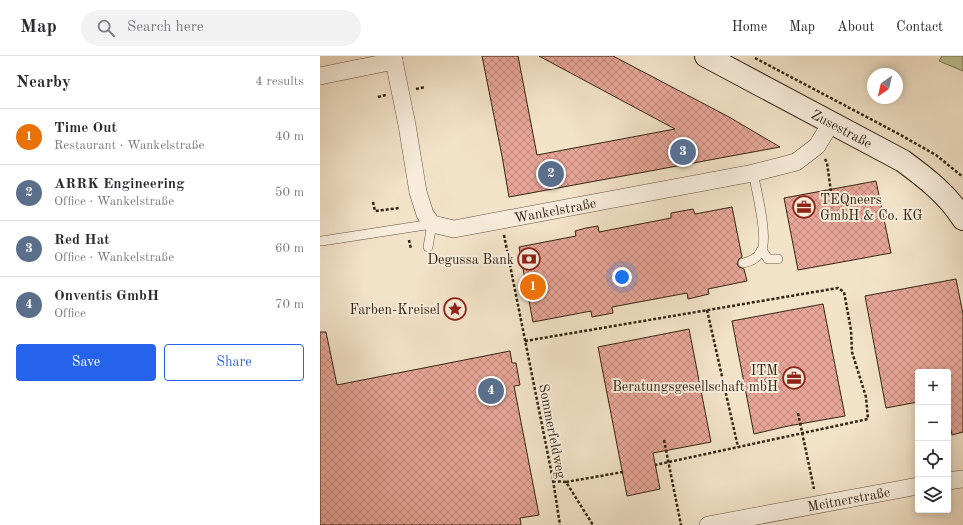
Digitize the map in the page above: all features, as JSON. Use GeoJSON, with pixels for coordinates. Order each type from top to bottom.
{"type":"FeatureCollection","features":[{"type":"Feature","properties":{"kind":"street","name":"Zusestraße"},"geometry":{"type":"LineString","coordinates":[[706,56],[903,162],[930,181],[955,206],[963,219]]}},
{"type":"Feature","properties":{"kind":"street"},"geometry":{"type":"LineString","coordinates":[[320,76],[394,58],[418,192],[424,214],[432,224]]}},
{"type":"Feature","properties":{"kind":"street","name":"Wankelstraße"},"geometry":{"type":"LineString","coordinates":[[432,224],[454,229],[753,173],[796,162],[818,146],[831,123]]}},
{"type":"Feature","properties":{"kind":"street"},"geometry":{"type":"LineString","coordinates":[[951,481],[963,479]]}},
{"type":"Feature","properties":{"kind":"street","name":"Meitnerstraße"},"geometry":{"type":"LineString","coordinates":[[708,525],[915,487]]}},
{"type":"Feature","properties":{"kind":"lane"},"geometry":{"type":"LineString","coordinates":[[743,263],[754,260],[762,250],[764,234],[753,173]]}},
{"type":"Feature","properties":{"kind":"lane"},"geometry":{"type":"LineString","coordinates":[[322,242],[432,224],[428,247]]}},
{"type":"Feature","properties":{"kind":"lane"},"geometry":{"type":"LineString","coordinates":[[762,250],[768,259],[778,259]]}},
{"type":"Feature","properties":{"kind":"path"},"geometry":{"type":"LineString","coordinates":[[818,146],[827,163],[833,206]]}},
{"type":"Feature","properties":{"kind":"path"},"geometry":{"type":"LineString","coordinates":[[373,202],[376,211],[399,208]]}},
{"type":"Feature","properties":{"kind":"path","name":"Sommerfeldweg"},"geometry":{"type":"LineString","coordinates":[[500,220],[553,480],[560,525]]}},
{"type":"Feature","properties":{"kind":"path"},"geometry":{"type":"LineString","coordinates":[[525,341],[838,288],[844,292],[851,330],[852,352],[866,397],[868,419],[655,466]]}},
{"type":"Feature","properties":{"kind":"path"},"geometry":{"type":"LineString","coordinates":[[707,310],[738,447]]}},
{"type":"Feature","properties":{"kind":"path"},"geometry":{"type":"LineString","coordinates":[[798,413],[817,504]]}},
{"type":"Feature","properties":{"kind":"path"},"geometry":{"type":"LineString","coordinates":[[664,440],[682,525]]}},
{"type":"Feature","properties":{"kind":"path"},"geometry":{"type":"LineString","coordinates":[[553,480],[566,482],[623,472]]}},
{"type":"Feature","properties":{"kind":"path"},"geometry":{"type":"LineString","coordinates":[[566,482],[593,525]]}},
{"type":"Feature","properties":{"kind":"green space"},"geometry":{"type":"Polygon","coordinates":[[[942,56],[963,56],[963,71],[939,61],[942,56]]]}},
{"type":"Feature","properties":{"kind":"building"},"geometry":{"type":"Polygon","coordinates":[[[482,56],[518,56],[537,155],[675,129],[539,56],[613,56],[729,117],[780,147],[509,197],[482,56]]]}},
{"type":"Feature","properties":{"kind":"building"},"geometry":{"type":"Polygon","coordinates":[[[876,181],[891,253],[798,270],[784,198],[876,181]]]}},
{"type":"Feature","properties":{"kind":"building"},"geometry":{"type":"Polygon","coordinates":[[[732,207],[742,257],[739,259],[737,264],[739,267],[744,269],[747,281],[708,289],[709,294],[688,299],[687,293],[612,307],[613,313],[592,317],[591,311],[533,322],[519,247],[576,236],[575,231],[586,228],[598,226],[599,232],[671,218],[671,213],[693,209],[695,214],[732,207]]]}},
{"type":"Feature","properties":{"kind":"building"},"geometry":{"type":"Polygon","coordinates":[[[956,279],[963,314],[963,432],[952,435],[951,430],[951,369],[915,369],[915,403],[886,408],[865,296],[956,279]]]}},
{"type":"Feature","properties":{"kind":"building"},"geometry":{"type":"Polygon","coordinates":[[[823,304],[845,416],[788,426],[754,434],[732,321],[823,304]]]}},
{"type":"Feature","properties":{"kind":"building"},"geometry":{"type":"Polygon","coordinates":[[[689,329],[711,442],[653,453],[660,489],[627,496],[598,347],[689,329]]]}},
{"type":"Feature","properties":{"kind":"building"},"geometry":{"type":"Polygon","coordinates":[[[320,332],[326,332],[337,385],[510,351],[512,363],[516,363],[520,385],[514,386],[539,515],[520,518],[521,525],[320,525],[320,332]]]}},
{"type":"Feature","properties":{"kind":"place","name":"Red Hat"},"geometry":{"type":"Point","coordinates":[683,152]}},
{"type":"Feature","properties":{"kind":"place","name":"ARRK Engineering"},"geometry":{"type":"Point","coordinates":[551,174]}},
{"type":"Feature","properties":{"kind":"place","name":"TEQneers GmbH & Co. KG"},"geometry":{"type":"Point","coordinates":[804,207]}},
{"type":"Feature","properties":{"kind":"place","name":"Degussa Bank"},"geometry":{"type":"Point","coordinates":[529,259]}},
{"type":"Feature","properties":{"kind":"place","name":"Time Out"},"geometry":{"type":"Point","coordinates":[533,287]}},
{"type":"Feature","properties":{"kind":"place","name":"Farben-Kreisel"},"geometry":{"type":"Point","coordinates":[455,309]}},
{"type":"Feature","properties":{"kind":"place","name":"ITM Beratungsgesellschaft mbH"},"geometry":{"type":"Point","coordinates":[794,378]}},
{"type":"Feature","properties":{"kind":"place","name":"Onventis GmbH"},"geometry":{"type":"Point","coordinates":[491,391]}}]}
